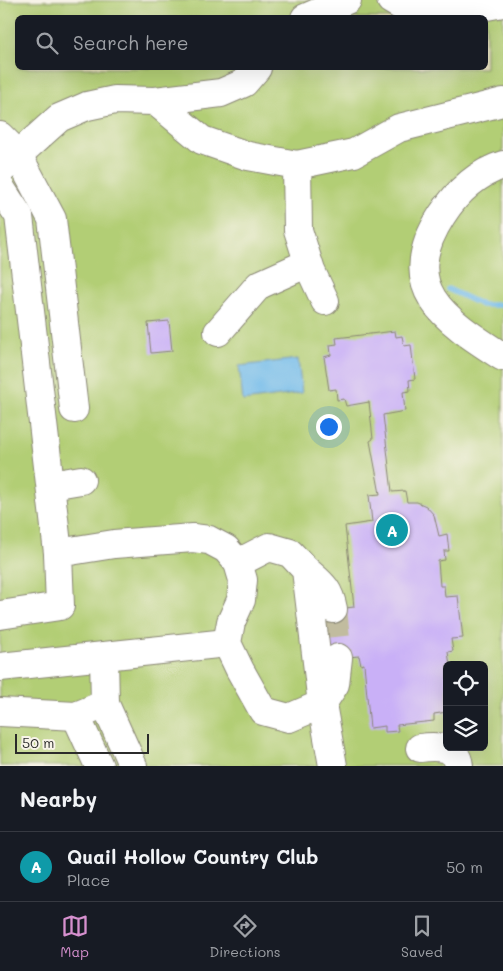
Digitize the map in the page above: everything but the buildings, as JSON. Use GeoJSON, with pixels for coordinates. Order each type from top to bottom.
{"type":"FeatureCollection","features":[{"type":"Feature","properties":{"kind":"street"},"geometry":{"type":"LineString","coordinates":[[311,15],[347,0]]}},
{"type":"Feature","properties":{"kind":"street"},"geometry":{"type":"LineString","coordinates":[[391,0],[408,10],[416,11],[465,10],[503,3]]}},
{"type":"Feature","properties":{"kind":"street"},"geometry":{"type":"LineString","coordinates":[[74,409],[52,219],[6,153],[59,118],[87,106],[115,100],[155,102],[222,93],[244,83],[254,70]]}},
{"type":"Feature","properties":{"kind":"street"},"geometry":{"type":"LineString","coordinates":[[155,102],[202,140],[248,156],[297,165],[354,153],[399,128],[503,102]]}},
{"type":"Feature","properties":{"kind":"street"},"geometry":{"type":"LineString","coordinates":[[297,165],[298,230],[308,263],[326,301]]}},
{"type":"Feature","properties":{"kind":"street"},"geometry":{"type":"LineString","coordinates":[[503,165],[491,169],[476,178],[446,208],[427,243],[422,258],[422,272],[425,285],[459,327],[503,357]]}},
{"type":"Feature","properties":{"kind":"street"},"geometry":{"type":"LineString","coordinates":[[0,187],[18,216],[51,485],[58,553],[60,606],[0,614]]}},
{"type":"Feature","properties":{"kind":"street"},"geometry":{"type":"LineString","coordinates":[[218,332],[259,285],[308,263]]}},
{"type":"Feature","properties":{"kind":"street"},"geometry":{"type":"LineString","coordinates":[[51,485],[81,480]]}},
{"type":"Feature","properties":{"kind":"street"},"geometry":{"type":"LineString","coordinates":[[58,553],[114,544],[193,538],[209,540],[226,549],[238,564],[243,580],[241,600],[231,622],[228,643],[240,670],[264,711],[289,718],[322,704],[335,684],[338,658]]}},
{"type":"Feature","properties":{"kind":"street"},"geometry":{"type":"LineString","coordinates":[[238,564],[269,547],[290,553],[326,587],[330,594],[333,609]]}},
{"type":"Feature","properties":{"kind":"street"},"geometry":{"type":"LineString","coordinates":[[306,570],[322,704],[333,766]]}},
{"type":"Feature","properties":{"kind":"street"},"geometry":{"type":"LineString","coordinates":[[0,667],[228,643]]}},
{"type":"Feature","properties":{"kind":"street"},"geometry":{"type":"LineString","coordinates":[[104,656],[104,704],[133,766]]}},
{"type":"Feature","properties":{"kind":"street"},"geometry":{"type":"LineString","coordinates":[[0,712],[76,716],[104,704]]}},
{"type":"Feature","properties":{"kind":"street"},"geometry":{"type":"LineString","coordinates":[[76,716],[99,766]]}},
{"type":"Feature","properties":{"kind":"street"},"geometry":{"type":"LineString","coordinates":[[420,748],[439,746],[444,748],[456,757],[459,766]]}},
{"type":"Feature","properties":{"kind":"green space"},"geometry":{"type":"Polygon","coordinates":[[[503,0],[503,766],[0,766],[0,1],[503,0]]]}},
{"type":"Feature","properties":{"kind":"water"},"geometry":{"type":"Polygon","coordinates":[[[298,359],[302,393],[243,401],[239,366],[298,359]]]}},
{"type":"Feature","properties":{"kind":"waterway"},"geometry":{"type":"LineString","coordinates":[[448,289],[482,305],[503,305]]}},
{"type":"Feature","properties":{"kind":"tunnel"},"geometry":{"type":"LineString","coordinates":[[333,609],[338,658]]}},
{"type":"Feature","properties":{"kind":"place","name":"Quail Hollow Country Club"},"geometry":{"type":"Point","coordinates":[392,530]}}]}
